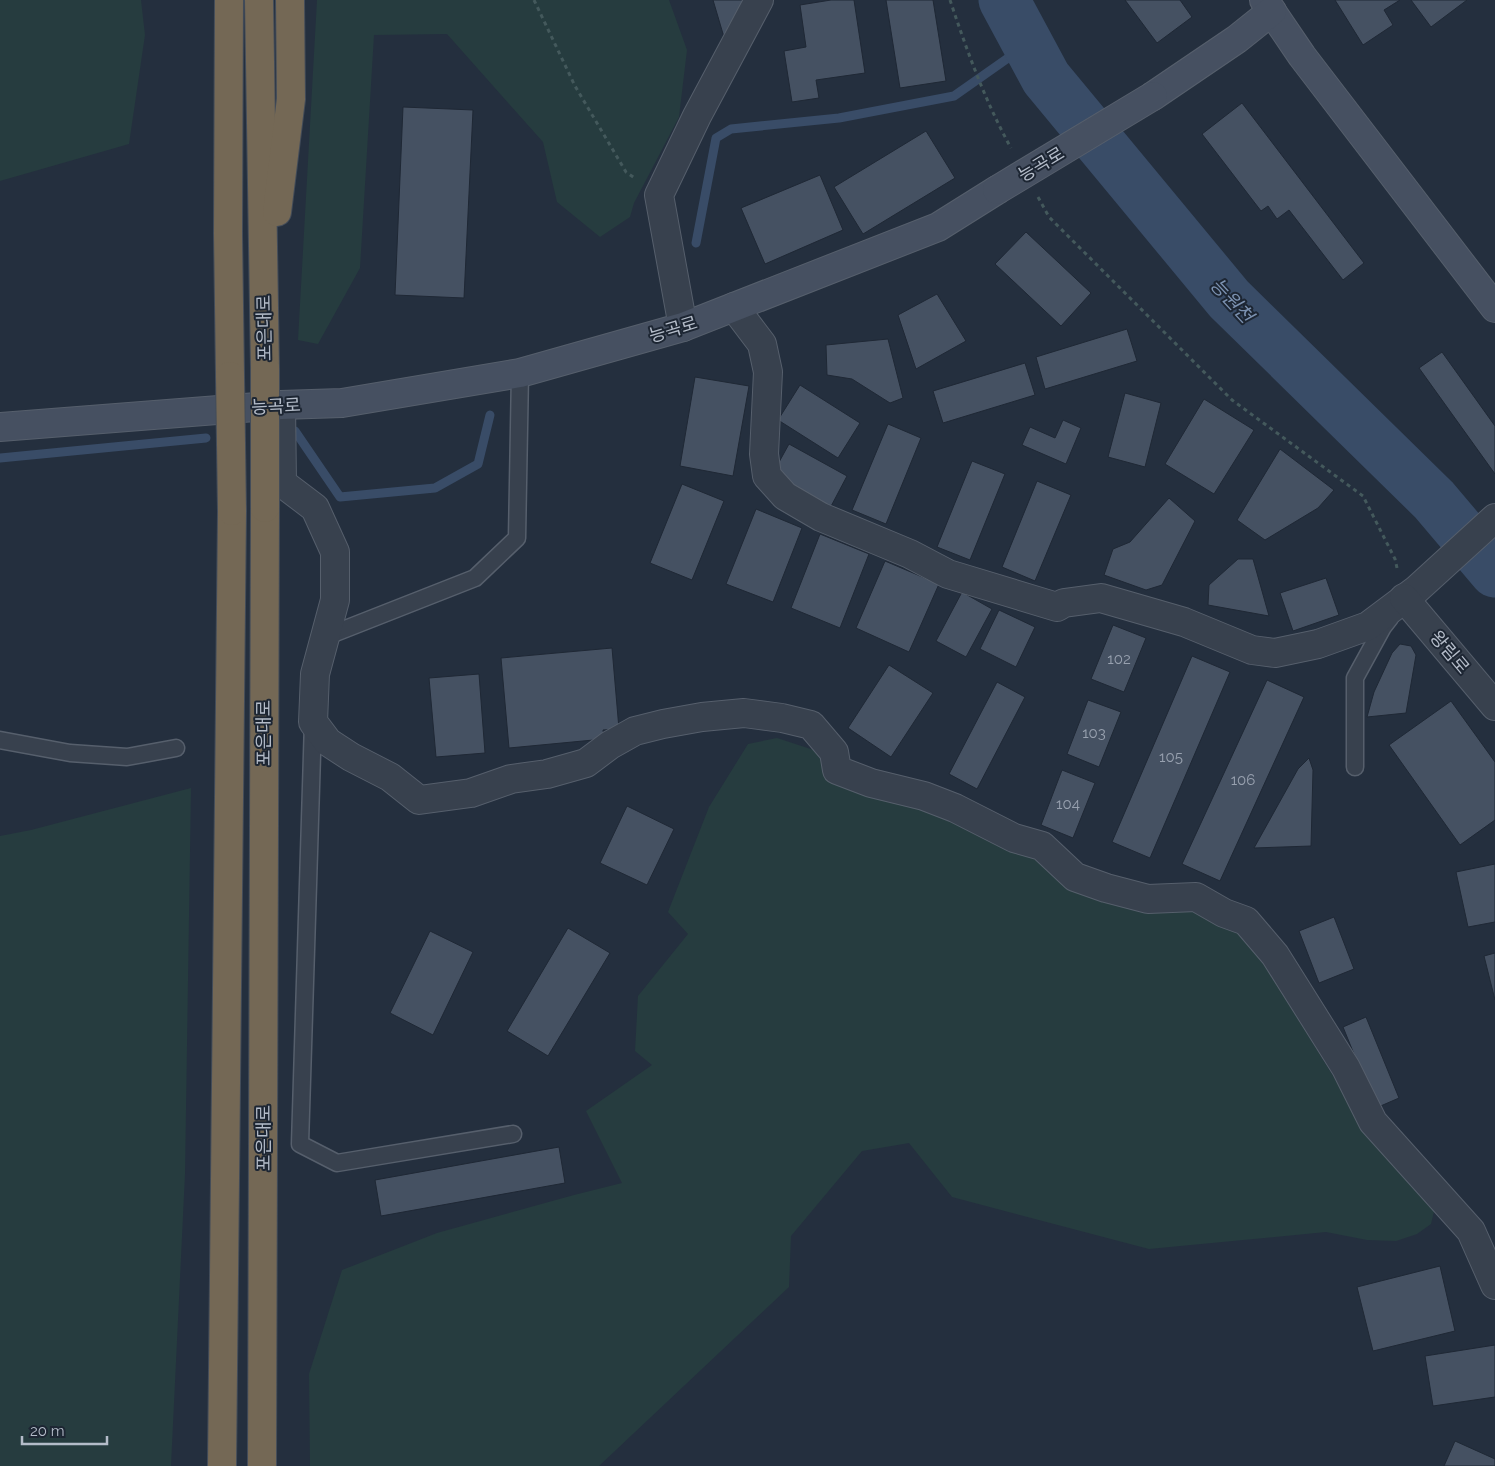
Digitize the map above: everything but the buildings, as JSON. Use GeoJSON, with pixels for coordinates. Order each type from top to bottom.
{"type":"FeatureCollection","features":[{"type":"Feature","properties":{"kind":"highway"},"geometry":{"type":"LineString","coordinates":[[211,0],[228,234]]}},
{"type":"Feature","properties":{"kind":"highway","name":"포은대로"},"geometry":{"type":"LineString","coordinates":[[222,1466],[232,511],[228,234],[230,0]]}},
{"type":"Feature","properties":{"kind":"highway","name":"포은대로"},"geometry":{"type":"LineString","coordinates":[[259,0],[265,369],[262,1466]]}},
{"type":"Feature","properties":{"kind":"highway"},"geometry":{"type":"LineString","coordinates":[[264,308],[291,99],[290,0]]}},
{"type":"Feature","properties":{"kind":"street"},"geometry":{"type":"LineString","coordinates":[[683,327],[660,195],[697,116],[759,0]]}},
{"type":"Feature","properties":{"kind":"street"},"geometry":{"type":"LineString","coordinates":[[1274,4],[1302,56],[1495,308]]}},
{"type":"Feature","properties":{"kind":"street","name":"능곡로"},"geometry":{"type":"LineString","coordinates":[[0,427],[281,405],[342,403],[520,373],[683,327],[938,227],[1153,96],[1236,39],[1274,4]]}},
{"type":"Feature","properties":{"kind":"street"},"geometry":{"type":"LineString","coordinates":[[734,307],[762,344],[768,372],[764,454],[767,476],[785,496],[821,517],[910,554],[948,574],[1057,607],[1064,603],[1101,598],[1184,622],[1252,650],[1275,653],[1318,644],[1368,626],[1410,594],[1495,518]]}},
{"type":"Feature","properties":{"kind":"street"},"geometry":{"type":"LineString","coordinates":[[281,405],[282,483],[315,508],[335,552],[335,600],[315,674],[313,722],[328,742],[351,757],[390,777],[419,800],[471,793],[511,779],[547,774],[586,763],[610,745],[635,731],[663,724],[702,717],[744,713],[782,718],[811,725],[834,752],[837,770],[871,783],[924,796],[954,808],[1014,838],[1042,846],[1075,877],[1106,888],[1148,899],[1196,897],[1224,914],[1246,921],[1276,955],[1346,1068],[1373,1122],[1471,1231],[1495,1285]]}},
{"type":"Feature","properties":{"kind":"street","name":"왕림로"},"geometry":{"type":"LineString","coordinates":[[1410,594],[1495,706]]}},
{"type":"Feature","properties":{"kind":"lane"},"geometry":{"type":"LineString","coordinates":[[325,637],[475,578],[517,538],[520,373]]}},
{"type":"Feature","properties":{"kind":"lane"},"geometry":{"type":"LineString","coordinates":[[1355,767],[1356,678],[1383,627],[1410,594]]}},
{"type":"Feature","properties":{"kind":"lane"},"geometry":{"type":"LineString","coordinates":[[313,722],[300,1144],[337,1163],[513,1134]]}},
{"type":"Feature","properties":{"kind":"lane"},"geometry":{"type":"LineString","coordinates":[[0,740],[70,752],[127,757],[176,748]]}},
{"type":"Feature","properties":{"kind":"path"},"geometry":{"type":"LineString","coordinates":[[534,0],[575,86],[626,172],[660,195]]}},
{"type":"Feature","properties":{"kind":"path"},"geometry":{"type":"LineString","coordinates":[[950,0],[996,120],[1013,153]]}},
{"type":"Feature","properties":{"kind":"path"},"geometry":{"type":"LineString","coordinates":[[1036,193],[1049,217],[1232,400],[1363,496],[1395,559],[1410,594]]}},
{"type":"Feature","properties":{"kind":"green space"},"geometry":{"type":"Polygon","coordinates":[[[0,0],[141,0],[145,35],[129,144],[0,181],[0,0]]]}},
{"type":"Feature","properties":{"kind":"green space"},"geometry":{"type":"Polygon","coordinates":[[[317,0],[669,0],[687,50],[679,117],[634,203],[630,217],[600,237],[557,202],[543,142],[447,34],[374,35],[360,268],[318,344],[298,340],[317,0]]]}},
{"type":"Feature","properties":{"kind":"green space"},"geometry":{"type":"Polygon","coordinates":[[[777,738],[823,753],[913,800],[1000,841],[1195,906],[1244,931],[1365,1128],[1436,1203],[1431,1224],[1417,1234],[1396,1241],[1367,1240],[1326,1232],[1149,1249],[952,1197],[909,1143],[862,1151],[791,1236],[789,1287],[599,1466],[310,1466],[309,1374],[342,1270],[437,1233],[622,1183],[586,1111],[652,1065],[635,1051],[638,996],[688,934],[668,912],[709,807],[748,744],[777,738]]]}},
{"type":"Feature","properties":{"kind":"green space"},"geometry":{"type":"Polygon","coordinates":[[[191,788],[185,1174],[171,1466],[0,1466],[0,836],[31,830],[191,788]]]}},
{"type":"Feature","properties":{"kind":"waterway","name":"능원천"},"geometry":{"type":"LineString","coordinates":[[1004,0],[1046,78],[1229,299],[1434,500],[1495,572]]}},
{"type":"Feature","properties":{"kind":"waterway"},"geometry":{"type":"LineString","coordinates":[[696,243],[716,138],[731,129],[839,118],[954,96],[1028,44]]}},
{"type":"Feature","properties":{"kind":"waterway"},"geometry":{"type":"LineString","coordinates":[[295,431],[340,497],[435,488],[478,464],[490,415]]}},
{"type":"Feature","properties":{"kind":"waterway"},"geometry":{"type":"LineString","coordinates":[[0,458],[206,438]]}}]}
